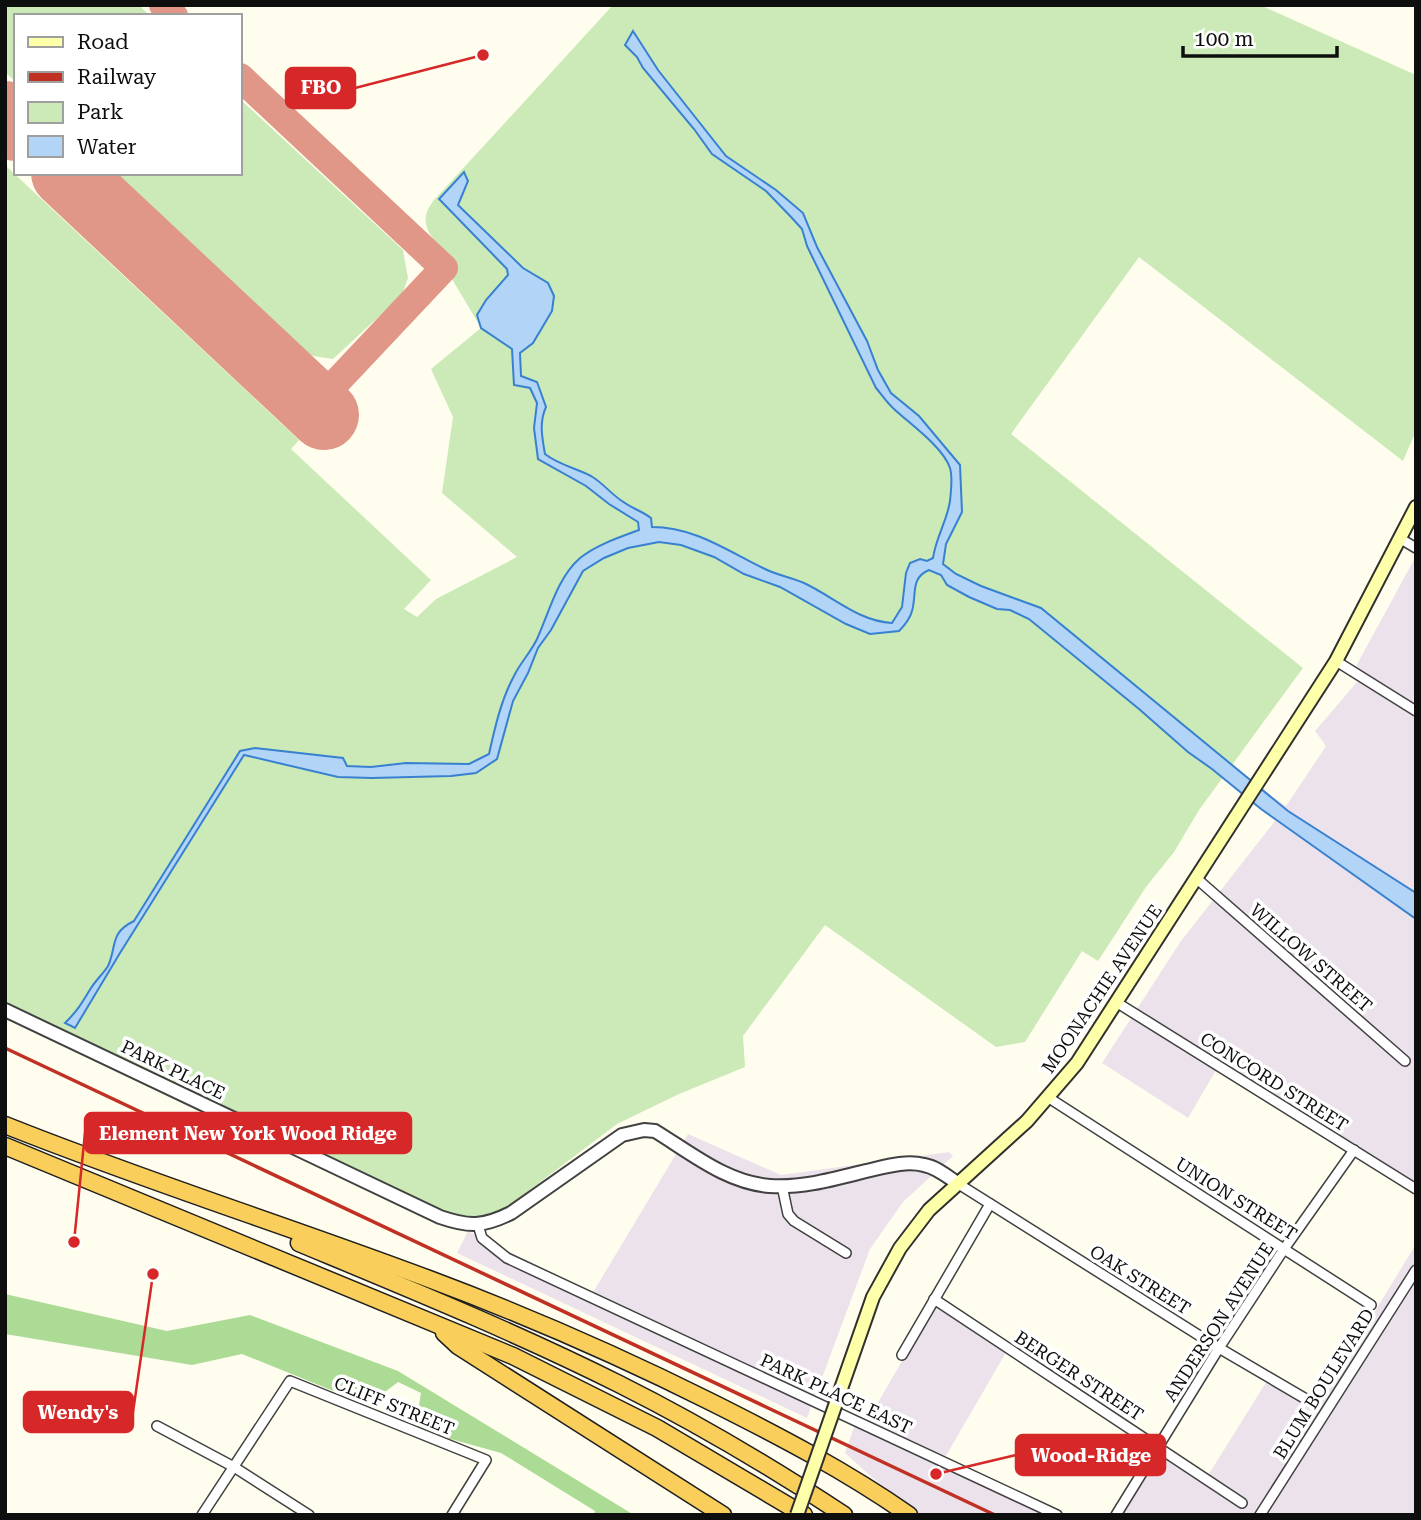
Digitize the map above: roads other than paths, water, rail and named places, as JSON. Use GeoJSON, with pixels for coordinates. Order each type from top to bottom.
{"type":"FeatureCollection","features":[{"type":"Feature","properties":{"kind":"highway"},"geometry":{"type":"LineString","coordinates":[[5,1125],[165,1186],[356,1252],[508,1310],[638,1366],[817,1457],[909,1515]]}},
{"type":"Feature","properties":{"kind":"highway"},"geometry":{"type":"LineString","coordinates":[[5,1146],[513,1356],[669,1435],[804,1515]]}},
{"type":"Feature","properties":{"kind":"highway"},"geometry":{"type":"LineString","coordinates":[[165,1186],[576,1363],[727,1442],[844,1515]]}},
{"type":"Feature","properties":{"kind":"highway"},"geometry":{"type":"LineString","coordinates":[[439,1327],[457,1346],[723,1515]]}},
{"type":"Feature","properties":{"kind":"main road","name":"MOONACHIE AVENUE"},"geometry":{"type":"LineString","coordinates":[[797,1515],[864,1321],[883,1276],[915,1226],[957,1183],[1027,1121],[1077,1063],[1336,661],[1416,507]]}},
{"type":"Feature","properties":{"kind":"street"},"geometry":{"type":"LineString","coordinates":[[1401,539],[1416,548]]}},
{"type":"Feature","properties":{"kind":"street"},"geometry":{"type":"LineString","coordinates":[[1336,661],[1416,711]]}},
{"type":"Feature","properties":{"kind":"street","name":"WILLOW STREET"},"geometry":{"type":"LineString","coordinates":[[1196,878],[1405,1061]]}},
{"type":"Feature","properties":{"kind":"street","name":"CONCORD STREET"},"geometry":{"type":"LineString","coordinates":[[1116,1003],[1416,1189]]}},
{"type":"Feature","properties":{"kind":"street","name":"PARK PLACE"},"geometry":{"type":"LineString","coordinates":[[5,1010],[440,1217],[461,1224],[478,1225]]}},
{"type":"Feature","properties":{"kind":"street","name":"UNION STREET"},"geometry":{"type":"LineString","coordinates":[[1049,1098],[1371,1305]]}},
{"type":"Feature","properties":{"kind":"street"},"geometry":{"type":"LineString","coordinates":[[478,1225],[493,1222],[511,1213],[622,1135],[644,1130],[655,1131],[737,1179],[768,1186],[817,1183],[883,1167],[912,1164],[931,1167],[957,1183]]}},
{"type":"Feature","properties":{"kind":"street","name":"ANDERSON AVENUE"},"geometry":{"type":"LineString","coordinates":[[1116,1515],[1219,1348],[1354,1150]]}},
{"type":"Feature","properties":{"kind":"street","name":"OAK STREET"},"geometry":{"type":"LineString","coordinates":[[957,1183],[1219,1348],[1311,1402]]}},
{"type":"Feature","properties":{"kind":"street"},"geometry":{"type":"LineString","coordinates":[[782,1186],[788,1214],[794,1221],[846,1253]]}},
{"type":"Feature","properties":{"kind":"street"},"geometry":{"type":"LineString","coordinates":[[902,1355],[990,1204]]}},
{"type":"Feature","properties":{"kind":"street","name":"PARK PLACE EAST"},"geometry":{"type":"LineString","coordinates":[[478,1225],[482,1238],[496,1251],[1057,1515]]}},
{"type":"Feature","properties":{"kind":"street","name":"BLUM BOULEVARD"},"geometry":{"type":"LineString","coordinates":[[1260,1515],[1416,1270]]}},
{"type":"Feature","properties":{"kind":"street","name":"BERGER STREET"},"geometry":{"type":"LineString","coordinates":[[934,1299],[1242,1503]]}},
{"type":"Feature","properties":{"kind":"street","name":"CLIFF STREET"},"geometry":{"type":"LineString","coordinates":[[234,1467],[290,1381],[486,1460],[452,1515]]}},
{"type":"Feature","properties":{"kind":"street"},"geometry":{"type":"LineString","coordinates":[[157,1426],[234,1467],[309,1515]]}},
{"type":"Feature","properties":{"kind":"street"},"geometry":{"type":"LineString","coordinates":[[202,1515],[234,1467]]}},
{"type":"Feature","properties":{"kind":"water"},"geometry":{"type":"Polygon","coordinates":[[[633,31],[658,70],[726,156],[776,190],[803,213],[817,247],[867,341],[878,370],[891,393],[919,416],[960,465],[962,512],[946,544],[943,564],[956,574],[981,586],[1041,608],[1288,811],[1416,893],[1416,919],[1261,809],[1188,752],[1029,619],[969,597],[947,585],[941,575],[929,570],[919,577],[911,614],[899,631],[870,634],[846,624],[780,587],[744,574],[714,557],[681,545],[659,542],[628,548],[583,571],[551,630],[538,648],[513,701],[497,759],[476,773],[451,776],[338,777],[244,755],[75,1028],[65,1023],[108,966],[117,936],[134,921],[240,751],[255,748],[343,758],[347,766],[371,767],[406,763],[469,764],[489,754],[509,685],[537,639],[565,575],[586,553],[639,530],[638,522],[586,486],[538,459],[534,428],[537,403],[530,388],[514,385],[512,349],[481,328],[477,315],[508,275],[507,269],[439,199],[464,172],[468,181],[458,205],[523,268],[548,283],[554,296],[552,311],[533,343],[520,353],[521,376],[537,382],[546,407],[542,424],[545,454],[595,479],[629,506],[651,518],[652,527],[696,535],[768,570],[804,583],[868,618],[892,623],[902,607],[906,573],[910,563],[933,558],[950,501],[951,476],[946,460],[933,444],[891,407],[876,388],[807,246],[802,229],[766,191],[712,154],[625,45],[633,31]]]}},
{"type":"Feature","properties":{"kind":"railway"},"geometry":{"type":"LineString","coordinates":[[5,1048],[995,1515]]}},
{"type":"Feature","properties":{"kind":"place","name":"FBO"},"geometry":{"type":"Point","coordinates":[483,55]}},
{"type":"Feature","properties":{"kind":"place","name":"Element New York Wood Ridge"},"geometry":{"type":"Point","coordinates":[74,1242]}},
{"type":"Feature","properties":{"kind":"place","name":"Wendy's"},"geometry":{"type":"Point","coordinates":[153,1274]}},
{"type":"Feature","properties":{"kind":"place","name":"Wood-Ridge"},"geometry":{"type":"Point","coordinates":[936,1474]}}]}
